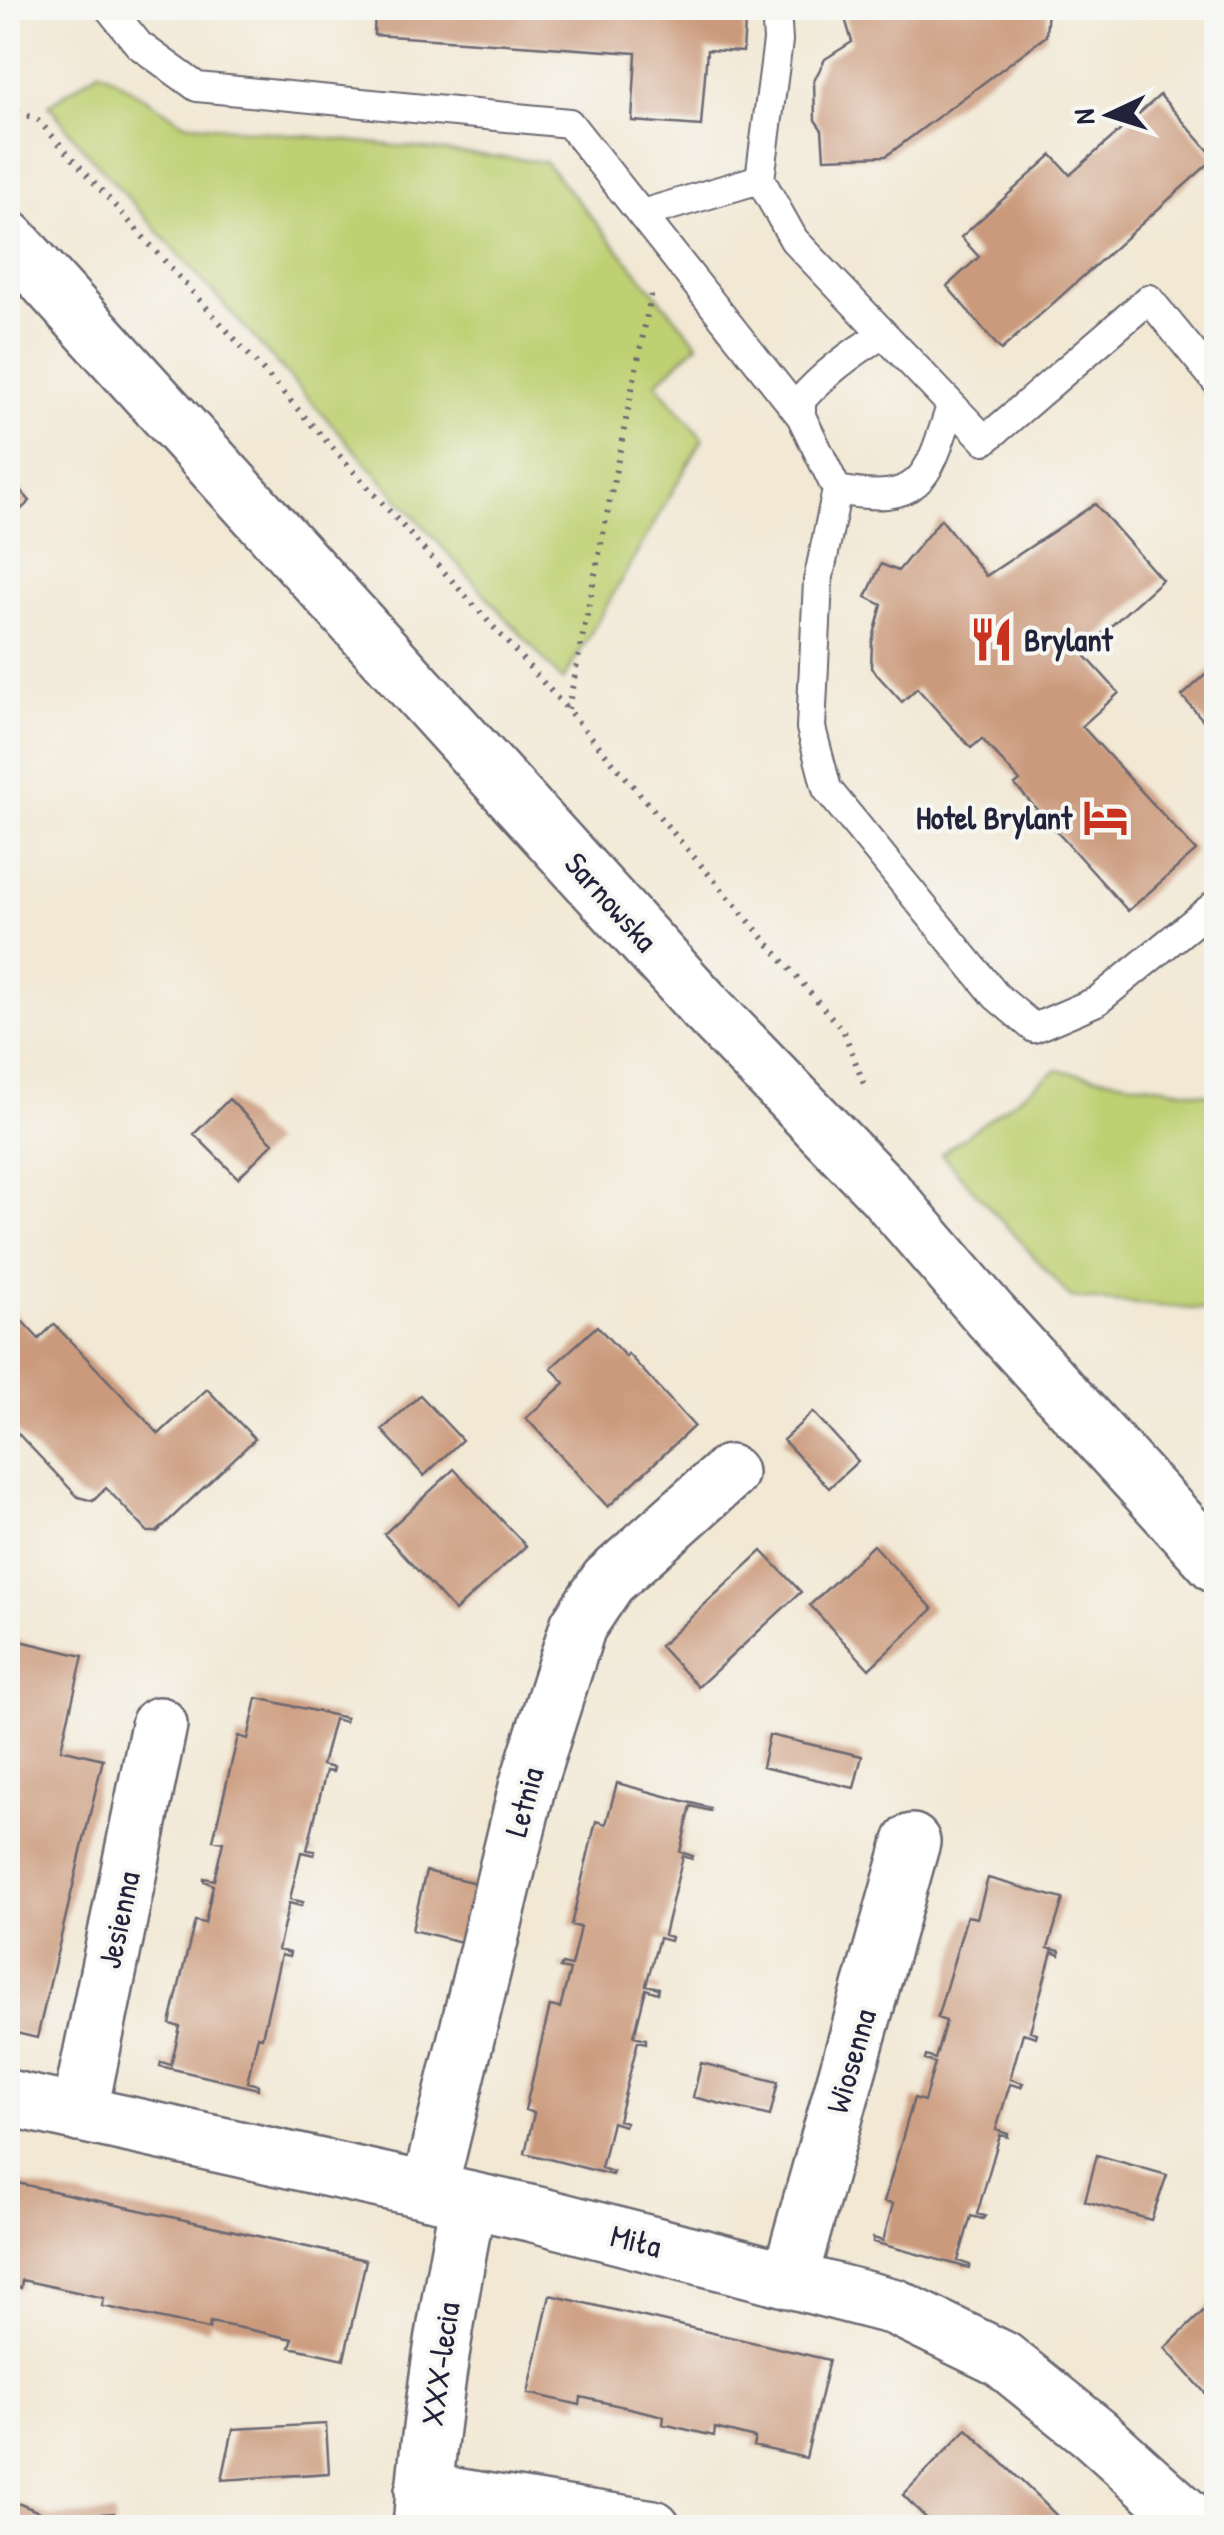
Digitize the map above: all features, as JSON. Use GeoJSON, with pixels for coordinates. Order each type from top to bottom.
{"type":"FeatureCollection","features":[{"type":"Feature","properties":{"kind":"street","name":"Sarnowska"},"geometry":{"type":"LineString","coordinates":[[8,238],[707,1009],[885,1192],[990,1316],[1216,1564]]}},
{"type":"Feature","properties":{"kind":"street","name":"Letnia"},"geometry":{"type":"LineString","coordinates":[[449,2196],[528,1784],[578,1626],[608,1582],[729,1473]]}},
{"type":"Feature","properties":{"kind":"street","name":"Jesienna"},"geometry":{"type":"LineString","coordinates":[[80,2114],[159,1725]]}},
{"type":"Feature","properties":{"kind":"street","name":"Wiosenna"},"geometry":{"type":"LineString","coordinates":[[789,2280],[912,1842]]}},
{"type":"Feature","properties":{"kind":"street","name":"Miła"},"geometry":{"type":"LineString","coordinates":[[8,2098],[534,2214],[894,2308],[1002,2359],[1095,2434],[1199,2528]]}},
{"type":"Feature","properties":{"kind":"street","name":"XXX-lecia"},"geometry":{"type":"LineString","coordinates":[[422,2509],[448,2302],[449,2196]]}},
{"type":"Feature","properties":{"kind":"street"},"geometry":{"type":"LineString","coordinates":[[422,2509],[653,2528]]}},
{"type":"Feature","properties":{"kind":"lane"},"geometry":{"type":"LineString","coordinates":[[109,8],[139,45],[197,87],[570,123],[801,416],[837,490],[818,582],[811,728],[827,789],[996,996],[1034,1028],[1098,1000],[1216,904]]}},
{"type":"Feature","properties":{"kind":"lane"},"geometry":{"type":"LineString","coordinates":[[776,8],[778,41],[760,179],[794,240],[985,440],[1149,299],[1216,381]]}},
{"type":"Feature","properties":{"kind":"lane"},"geometry":{"type":"LineString","coordinates":[[767,129],[794,240]]}},
{"type":"Feature","properties":{"kind":"lane"},"geometry":{"type":"LineString","coordinates":[[642,214],[760,179]]}},
{"type":"Feature","properties":{"kind":"lane"},"geometry":{"type":"LineString","coordinates":[[801,416],[801,400],[820,378],[882,335]]}},
{"type":"Feature","properties":{"kind":"lane"},"geometry":{"type":"LineString","coordinates":[[837,490],[888,496],[910,487],[937,453],[951,406]]}},
{"type":"Feature","properties":{"kind":"path"},"geometry":{"type":"LineString","coordinates":[[8,108],[38,120],[568,710],[844,1032],[872,1104]]}},
{"type":"Feature","properties":{"kind":"path"},"geometry":{"type":"LineString","coordinates":[[568,710],[662,238]]}},
{"type":"Feature","properties":{"kind":"green space"},"geometry":{"type":"Polygon","coordinates":[[[100,70],[185,123],[545,162],[698,344],[656,383],[703,439],[563,681],[81,146],[49,105],[100,70]]]}},
{"type":"Feature","properties":{"kind":"green space"},"geometry":{"type":"Polygon","coordinates":[[[1056,1070],[1216,1095],[1216,1311],[1071,1298],[941,1154],[1056,1070]]]}},
{"type":"Feature","properties":{"kind":"building"},"geometry":{"type":"Polygon","coordinates":[[[375,8],[746,8],[743,52],[707,50],[701,126],[632,121],[636,53],[374,35],[375,8]]]}},
{"type":"Feature","properties":{"kind":"building"},"geometry":{"type":"Polygon","coordinates":[[[842,8],[1048,8],[1046,36],[886,156],[824,158],[822,130],[815,120],[814,81],[825,59],[852,42],[842,8]]]}},
{"type":"Feature","properties":{"kind":"building"},"geometry":{"type":"Polygon","coordinates":[[[1160,95],[1215,158],[1001,350],[947,286],[979,257],[961,237],[1052,155],[1070,175],[1160,95]]]}},
{"type":"Feature","properties":{"kind":"building"},"geometry":{"type":"Polygon","coordinates":[[[8,477],[30,501],[8,522],[8,477]]]}},
{"type":"Feature","properties":{"kind":"building"},"geometry":{"type":"Polygon","coordinates":[[[1095,504],[1162,580],[1082,652],[1119,693],[1082,726],[1196,851],[1128,911],[1015,785],[1020,781],[982,739],[971,748],[917,688],[902,702],[871,668],[872,642],[882,605],[866,597],[881,564],[898,571],[941,519],[986,576],[1095,504]]]}},
{"type":"Feature","properties":{"kind":"building"},"geometry":{"type":"Polygon","coordinates":[[[1216,665],[1216,722],[1210,728],[1182,696],[1216,665]]]}},
{"type":"Feature","properties":{"kind":"building"},"geometry":{"type":"Polygon","coordinates":[[[229,1099],[273,1143],[238,1178],[194,1134],[229,1099]]]}},
{"type":"Feature","properties":{"kind":"building"},"geometry":{"type":"Polygon","coordinates":[[[8,1306],[39,1339],[54,1324],[159,1434],[207,1389],[255,1439],[157,1532],[148,1532],[106,1488],[93,1501],[78,1497],[8,1423],[8,1306]]]}},
{"type":"Feature","properties":{"kind":"building"},"geometry":{"type":"Polygon","coordinates":[[[597,1326],[694,1426],[608,1507],[526,1418],[565,1383],[551,1368],[597,1326]]]}},
{"type":"Feature","properties":{"kind":"building"},"geometry":{"type":"Polygon","coordinates":[[[420,1395],[462,1440],[424,1476],[382,1430],[420,1395]]]}},
{"type":"Feature","properties":{"kind":"building"},"geometry":{"type":"Polygon","coordinates":[[[813,1412],[858,1461],[829,1488],[783,1440],[813,1412]]]}},
{"type":"Feature","properties":{"kind":"building"},"geometry":{"type":"Polygon","coordinates":[[[454,1469],[526,1546],[455,1611],[384,1534],[454,1469]]]}},
{"type":"Feature","properties":{"kind":"building"},"geometry":{"type":"Polygon","coordinates":[[[873,1545],[933,1609],[869,1669],[810,1605],[873,1545]]]}},
{"type":"Feature","properties":{"kind":"building"},"geometry":{"type":"Polygon","coordinates":[[[762,1551],[801,1592],[698,1687],[660,1646],[762,1551]]]}},
{"type":"Feature","properties":{"kind":"building"},"geometry":{"type":"Polygon","coordinates":[[[8,1638],[83,1656],[61,1749],[103,1759],[37,2038],[8,2031],[8,1769],[14,1738],[8,1736],[8,1638]]]}},
{"type":"Feature","properties":{"kind":"building"},"geometry":{"type":"Polygon","coordinates":[[[257,1698],[346,1718],[345,1722],[334,1719],[322,1765],[334,1768],[333,1772],[326,1771],[307,1850],[315,1851],[314,1855],[301,1852],[290,1899],[303,1902],[301,1906],[289,1903],[278,1950],[290,1953],[289,1957],[281,1955],[247,2082],[258,2085],[258,2089],[160,2066],[161,2062],[171,2065],[180,2027],[170,2024],[195,1921],[205,1923],[213,1885],[204,1878],[214,1880],[223,1842],[213,1840],[238,1736],[248,1739],[257,1698]]]}},
{"type":"Feature","properties":{"kind":"building"},"geometry":{"type":"Polygon","coordinates":[[[769,1735],[862,1756],[854,1788],[762,1767],[769,1735]]]}},
{"type":"Feature","properties":{"kind":"building"},"geometry":{"type":"Polygon","coordinates":[[[617,1783],[710,1811],[691,1806],[680,1852],[693,1856],[683,1856],[664,1935],[671,1937],[670,1941],[659,1938],[646,1985],[659,1988],[658,1993],[646,1989],[634,2036],[646,2039],[646,2043],[638,2041],[618,2120],[626,2122],[624,2126],[612,2122],[601,2168],[613,2172],[612,2175],[525,2153],[534,2113],[525,2110],[550,2006],[560,2008],[570,1970],[560,1968],[562,1964],[571,1966],[580,1927],[571,1925],[596,1821],[606,1824],[617,1783]]]}},
{"type":"Feature","properties":{"kind":"building"},"geometry":{"type":"Polygon","coordinates":[[[426,1871],[480,1884],[466,1943],[412,1930],[426,1871]]]}},
{"type":"Feature","properties":{"kind":"building"},"geometry":{"type":"Polygon","coordinates":[[[988,1878],[1063,1899],[1048,1948],[1060,1951],[1060,1955],[1052,1952],[1030,2031],[1037,2033],[1036,2037],[1023,2033],[1010,2079],[1023,2083],[1021,2087],[1010,2084],[996,2130],[1008,2137],[1000,2135],[977,2214],[985,2216],[971,2216],[958,2261],[970,2265],[969,2268],[873,2242],[873,2238],[883,2241],[893,2204],[884,2202],[914,2098],[924,2101],[935,2063],[925,2060],[926,2056],[935,2059],[946,2021],[937,2018],[967,1916],[977,1918],[988,1878]]]}},
{"type":"Feature","properties":{"kind":"building"},"geometry":{"type":"Polygon","coordinates":[[[701,2063],[778,2082],[770,2116],[693,2097],[701,2063]]]}},
{"type":"Feature","properties":{"kind":"building"},"geometry":{"type":"Polygon","coordinates":[[[1097,2155],[1167,2175],[1151,2220],[1085,2201],[1097,2155]]]}},
{"type":"Feature","properties":{"kind":"building"},"geometry":{"type":"Polygon","coordinates":[[[8,2181],[366,2260],[344,2359],[290,2347],[293,2339],[210,2322],[209,2329],[102,2306],[104,2298],[22,2280],[21,2288],[8,2285],[8,2181]]]}},
{"type":"Feature","properties":{"kind":"building"},"geometry":{"type":"Polygon","coordinates":[[[550,2295],[829,2360],[806,2458],[753,2446],[755,2438],[715,2428],[714,2436],[663,2424],[664,2416],[581,2397],[580,2405],[528,2393],[550,2295]]]}},
{"type":"Feature","properties":{"kind":"building"},"geometry":{"type":"Polygon","coordinates":[[[1216,2299],[1216,2405],[1165,2348],[1216,2299]]]}},
{"type":"Feature","properties":{"kind":"building"},"geometry":{"type":"Polygon","coordinates":[[[326,2424],[329,2473],[222,2480],[233,2429],[326,2424]]]}},
{"type":"Feature","properties":{"kind":"building"},"geometry":{"type":"Polygon","coordinates":[[[967,2429],[1069,2528],[936,2528],[903,2495],[967,2429]]]}},
{"type":"Feature","properties":{"kind":"building"},"geometry":{"type":"Polygon","coordinates":[[[8,2499],[51,2517],[114,2513],[115,2528],[8,2528],[8,2499]]]}},
{"type":"Feature","properties":{"kind":"place","name":"Brylant"},"geometry":{"type":"Point","coordinates":[991,640]}},
{"type":"Feature","properties":{"kind":"place","name":"Hotel Brylant"},"geometry":{"type":"Point","coordinates":[1105,818]}}]}
